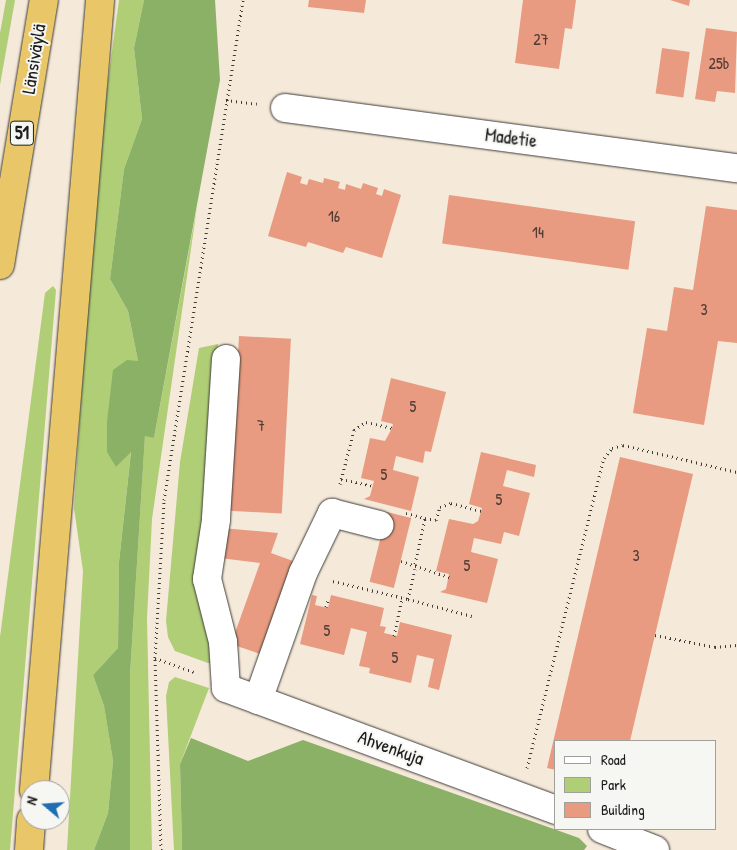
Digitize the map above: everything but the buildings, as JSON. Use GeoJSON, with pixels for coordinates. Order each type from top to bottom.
{"type":"FeatureCollection","features":[{"type":"Feature","properties":{"kind":"highway","name":"Länsiväylä"},"geometry":{"type":"LineString","coordinates":[[0,265],[44,0]]}},
{"type":"Feature","properties":{"kind":"highway"},"geometry":{"type":"LineString","coordinates":[[35,780],[100,0]]}},
{"type":"Feature","properties":{"kind":"highway"},"geometry":{"type":"LineString","coordinates":[[29,850],[30,830]]}},
{"type":"Feature","properties":{"kind":"highway"},"geometry":{"type":"LineString","coordinates":[[38,830],[40,850]]}},
{"type":"Feature","properties":{"kind":"street","name":"Madetie"},"geometry":{"type":"LineString","coordinates":[[285,108],[737,168]]}},
{"type":"Feature","properties":{"kind":"street"},"geometry":{"type":"LineString","coordinates":[[226,359],[216,520],[207,579],[223,642],[226,688]]}},
{"type":"Feature","properties":{"kind":"street"},"geometry":{"type":"LineString","coordinates":[[258,700],[303,573],[332,513],[380,525]]}},
{"type":"Feature","properties":{"kind":"street","name":"Ahvenkuja"},"geometry":{"type":"LineString","coordinates":[[226,688],[520,795],[554,809]]}},
{"type":"Feature","properties":{"kind":"street"},"geometry":{"type":"LineString","coordinates":[[603,837],[655,850]]}},
{"type":"Feature","properties":{"kind":"path"},"geometry":{"type":"LineString","coordinates":[[161,850],[155,658],[164,500],[243,0]]}},
{"type":"Feature","properties":{"kind":"path"},"geometry":{"type":"LineString","coordinates":[[332,513],[354,430],[366,422],[392,428]]}},
{"type":"Feature","properties":{"kind":"path"},"geometry":{"type":"LineString","coordinates":[[520,795],[604,458],[612,448],[623,445],[737,472]]}},
{"type":"Feature","properties":{"kind":"path"},"geometry":{"type":"LineString","coordinates":[[341,479],[373,486]]}},
{"type":"Feature","properties":{"kind":"path"},"geometry":{"type":"LineString","coordinates":[[408,599],[425,518],[436,520],[440,507],[451,503],[481,511]]}},
{"type":"Feature","properties":{"kind":"path"},"geometry":{"type":"LineString","coordinates":[[401,561],[414,564]]}},
{"type":"Feature","properties":{"kind":"path"},"geometry":{"type":"LineString","coordinates":[[415,569],[449,576]]}},
{"type":"Feature","properties":{"kind":"path"},"geometry":{"type":"LineString","coordinates":[[303,573],[472,616]]}},
{"type":"Feature","properties":{"kind":"path"},"geometry":{"type":"LineString","coordinates":[[394,636],[402,597]]}},
{"type":"Feature","properties":{"kind":"path"},"geometry":{"type":"LineString","coordinates":[[655,635],[715,647],[737,645]]}},
{"type":"Feature","properties":{"kind":"path"},"geometry":{"type":"LineString","coordinates":[[155,658],[212,678],[226,688]]}},
{"type":"Feature","properties":{"kind":"green space"},"geometry":{"type":"Polygon","coordinates":[[[6,0],[15,0],[0,85],[0,33],[6,0]]]}},
{"type":"Feature","properties":{"kind":"green space"},"geometry":{"type":"Polygon","coordinates":[[[119,0],[144,0],[134,48],[142,119],[124,169],[110,279],[128,311],[138,361],[116,467],[131,451],[119,562],[118,648],[93,675],[104,706],[113,761],[108,813],[94,850],[67,850],[68,830],[70,830],[70,798],[83,571],[74,508],[96,168],[119,0]]]}},
{"type":"Feature","properties":{"kind":"green space"},"geometry":{"type":"Polygon","coordinates":[[[144,0],[215,0],[220,80],[154,438],[145,436],[130,675],[130,850],[94,850],[108,813],[113,761],[104,706],[93,675],[118,648],[119,562],[131,452],[116,467],[107,452],[107,422],[113,370],[127,360],[138,361],[128,311],[110,279],[124,169],[142,119],[134,48],[144,0]]]}},
{"type":"Feature","properties":{"kind":"green space"},"geometry":{"type":"Polygon","coordinates":[[[197,207],[152,519],[147,618],[152,850],[130,850],[130,675],[145,435],[154,438],[197,207]]]}},
{"type":"Feature","properties":{"kind":"green space"},"geometry":{"type":"Polygon","coordinates":[[[53,286],[56,290],[10,850],[0,850],[0,637],[45,293],[53,286]]]}},
{"type":"Feature","properties":{"kind":"green space"},"geometry":{"type":"Polygon","coordinates":[[[218,344],[206,522],[200,532],[196,584],[209,621],[212,663],[208,663],[175,651],[168,637],[166,621],[180,462],[199,348],[218,344]]]}},
{"type":"Feature","properties":{"kind":"green space"},"geometry":{"type":"Polygon","coordinates":[[[175,677],[209,688],[180,764],[182,850],[174,850],[166,696],[169,682],[175,677]]]}},
{"type":"Feature","properties":{"kind":"green space"},"geometry":{"type":"Polygon","coordinates":[[[191,738],[248,761],[303,740],[579,838],[587,846],[584,850],[182,850],[180,764],[191,738]]]}}]}
